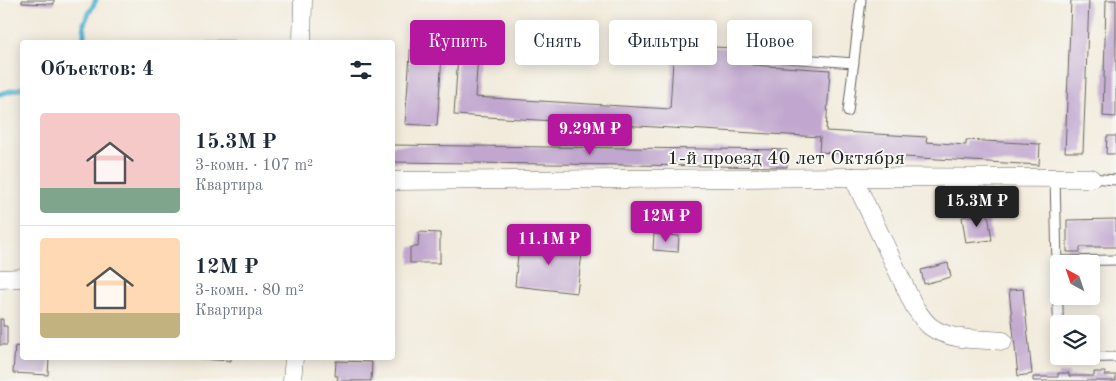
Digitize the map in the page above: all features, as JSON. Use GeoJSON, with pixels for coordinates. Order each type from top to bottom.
{"type":"FeatureCollection","features":[{"type":"Feature","properties":{"kind":"street"},"geometry":{"type":"LineString","coordinates":[[302,40],[303,0]]}},
{"type":"Feature","properties":{"kind":"street"},"geometry":{"type":"LineString","coordinates":[[853,177],[914,306],[922,318],[931,327],[943,334],[1003,341]]}},
{"type":"Feature","properties":{"kind":"street","name":"1-й проезд 40 лет Октября"},"geometry":{"type":"LineString","coordinates":[[395,181],[853,177],[1091,178]]}},
{"type":"Feature","properties":{"kind":"street"},"geometry":{"type":"LineString","coordinates":[[0,279],[20,278]]}},
{"type":"Feature","properties":{"kind":"street"},"geometry":{"type":"LineString","coordinates":[[292,381],[294,360]]}},
{"type":"Feature","properties":{"kind":"lane"},"geometry":{"type":"LineString","coordinates":[[848,112],[861,0]]}},
{"type":"Feature","properties":{"kind":"lane"},"geometry":{"type":"LineString","coordinates":[[812,60],[854,63]]}},
{"type":"Feature","properties":{"kind":"lane"},"geometry":{"type":"LineString","coordinates":[[1055,178],[1056,255]]}},
{"type":"Feature","properties":{"kind":"lane"},"geometry":{"type":"LineString","coordinates":[[1091,178],[1116,180]]}},
{"type":"Feature","properties":{"kind":"lane"},"geometry":{"type":"LineString","coordinates":[[1100,260],[1116,260]]}},
{"type":"Feature","properties":{"kind":"lane"},"geometry":{"type":"LineString","coordinates":[[1100,357],[1116,357]]}},
{"type":"Feature","properties":{"kind":"building"},"geometry":{"type":"Polygon","coordinates":[[[22,0],[54,0],[54,4],[22,3],[22,0]]]}},
{"type":"Feature","properties":{"kind":"building"},"geometry":{"type":"Polygon","coordinates":[[[1071,0],[1089,0],[1083,152],[1065,152],[1071,0]]]}},
{"type":"Feature","properties":{"kind":"building"},"geometry":{"type":"Polygon","coordinates":[[[1106,0],[1116,0],[1116,117],[1103,116],[1106,0]]]}},
{"type":"Feature","properties":{"kind":"building"},"geometry":{"type":"Polygon","coordinates":[[[717,47],[727,48],[727,65],[830,70],[826,131],[927,137],[926,142],[966,145],[966,140],[1040,144],[1039,165],[819,152],[820,137],[454,115],[457,65],[477,65],[475,97],[670,109],[673,65],[717,65],[717,47]]]}},
{"type":"Feature","properties":{"kind":"building"},"geometry":{"type":"Polygon","coordinates":[[[410,54],[410,65],[441,65],[437,126],[405,124],[410,54]]]}},
{"type":"Feature","properties":{"kind":"building"},"geometry":{"type":"Polygon","coordinates":[[[1107,136],[1116,136],[1116,154],[1106,154],[1107,136]]]}},
{"type":"Feature","properties":{"kind":"building"},"geometry":{"type":"Polygon","coordinates":[[[395,145],[787,150],[787,167],[395,162],[395,145]]]}},
{"type":"Feature","properties":{"kind":"building"},"geometry":{"type":"Polygon","coordinates":[[[988,214],[992,240],[966,243],[962,217],[988,214]]]}},
{"type":"Feature","properties":{"kind":"building"},"geometry":{"type":"Polygon","coordinates":[[[1116,219],[1116,247],[1080,247],[1080,252],[1067,252],[1067,220],[1116,219]]]}},
{"type":"Feature","properties":{"kind":"building"},"geometry":{"type":"Polygon","coordinates":[[[419,232],[440,233],[440,263],[410,263],[410,247],[418,247],[419,232]]]}},
{"type":"Feature","properties":{"kind":"building"},"geometry":{"type":"Polygon","coordinates":[[[654,234],[679,236],[678,252],[653,250],[654,234]]]}},
{"type":"Feature","properties":{"kind":"building"},"geometry":{"type":"Polygon","coordinates":[[[523,240],[583,246],[577,293],[515,286],[518,254],[521,254],[523,240]]]}},
{"type":"Feature","properties":{"kind":"building"},"geometry":{"type":"Polygon","coordinates":[[[948,263],[951,277],[924,284],[921,270],[948,263]]]}},
{"type":"Feature","properties":{"kind":"building"},"geometry":{"type":"Polygon","coordinates":[[[1023,289],[1032,374],[1018,376],[1009,290],[1023,289]]]}},
{"type":"Feature","properties":{"kind":"building"},"geometry":{"type":"Polygon","coordinates":[[[0,319],[3,319],[3,326],[7,326],[7,345],[0,345],[0,319]]]}},
{"type":"Feature","properties":{"kind":"building"},"geometry":{"type":"Polygon","coordinates":[[[15,346],[20,347],[20,360],[49,360],[48,375],[13,373],[15,346]]]}},
{"type":"Feature","properties":{"kind":"building"},"geometry":{"type":"Polygon","coordinates":[[[336,361],[372,362],[371,381],[337,381],[338,376],[335,376],[336,361]]]}},
{"type":"Feature","properties":{"kind":"building"},"geometry":{"type":"Polygon","coordinates":[[[1094,372],[1116,375],[1116,381],[1033,381],[1033,377],[1058,377],[1058,373],[1069,373],[1069,376],[1094,376],[1094,372]]]}},
{"type":"Feature","properties":{"kind":"waterway"},"geometry":{"type":"LineString","coordinates":[[84,40],[84,23],[96,0]]}},
{"type":"Feature","properties":{"kind":"waterway"},"geometry":{"type":"LineString","coordinates":[[0,94],[20,89]]}}]}
